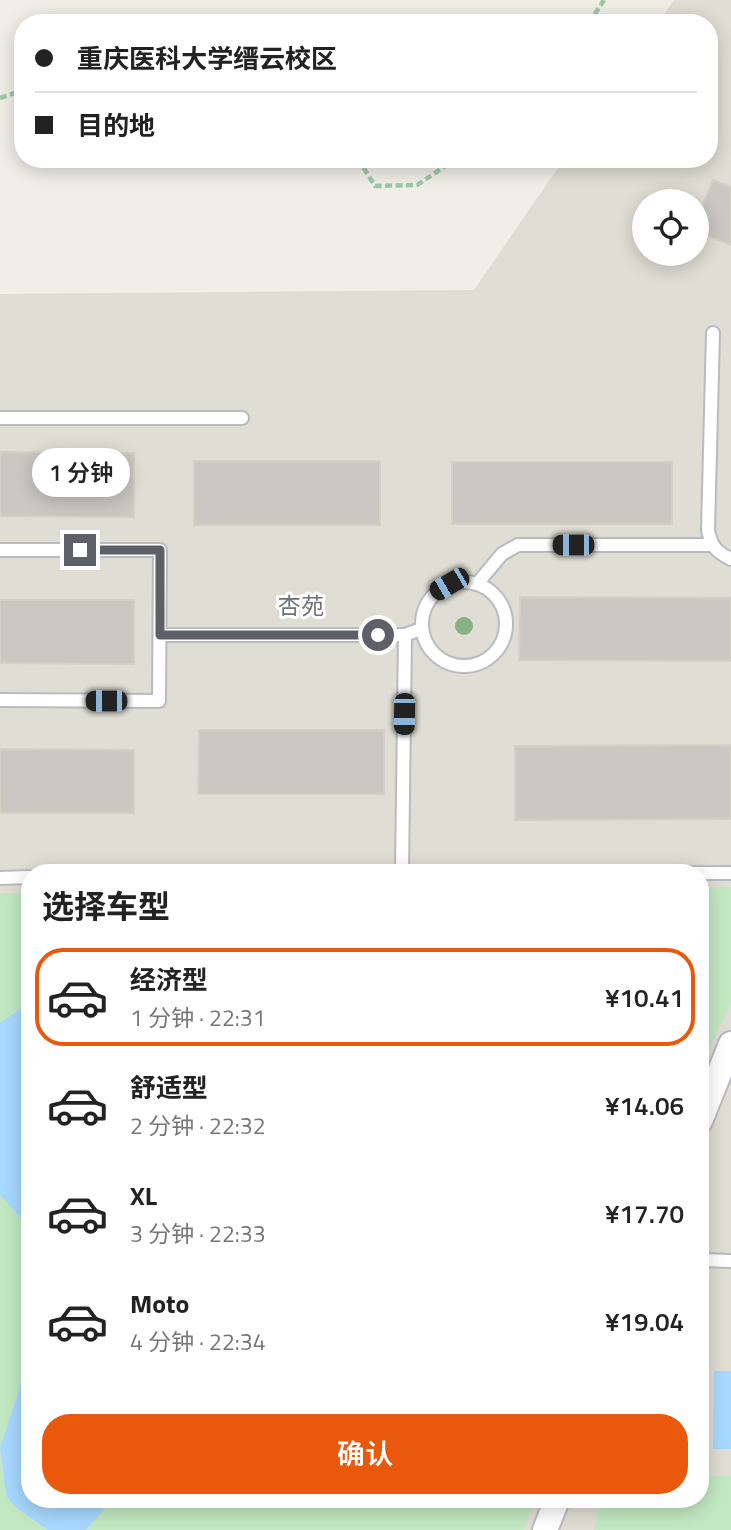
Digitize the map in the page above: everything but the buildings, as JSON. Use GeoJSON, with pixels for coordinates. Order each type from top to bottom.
{"type":"FeatureCollection","features":[{"type":"Feature","properties":{"kind":"street"},"geometry":{"type":"LineString","coordinates":[[709,1099],[731,1044]]}},
{"type":"Feature","properties":{"kind":"street"},"geometry":{"type":"LineString","coordinates":[[545,1530],[554,1508]]}},
{"type":"Feature","properties":{"kind":"lane"},"geometry":{"type":"LineString","coordinates":[[713,333],[708,530],[711,545],[731,559]]}},
{"type":"Feature","properties":{"kind":"lane"},"geometry":{"type":"LineString","coordinates":[[0,418],[242,418]]}},
{"type":"Feature","properties":{"kind":"lane"},"geometry":{"type":"LineString","coordinates":[[477,584],[502,554],[518,545],[711,545]]}},
{"type":"Feature","properties":{"kind":"lane"},"geometry":{"type":"LineString","coordinates":[[0,550],[160,550],[159,701],[0,701]]}},
{"type":"Feature","properties":{"kind":"lane"},"geometry":{"type":"LineString","coordinates":[[463,582],[477,584],[489,590],[499,600],[505,612],[507,626],[496,652],[485,661],[465,666],[445,662],[429,648],[421,629],[422,615],[437,591],[449,584],[463,582]]}},
{"type":"Feature","properties":{"kind":"lane"},"geometry":{"type":"LineString","coordinates":[[160,635],[405,635],[421,629]]}},
{"type":"Feature","properties":{"kind":"lane"},"geometry":{"type":"LineString","coordinates":[[402,864],[405,635]]}},
{"type":"Feature","properties":{"kind":"lane"},"geometry":{"type":"LineString","coordinates":[[709,873],[731,873]]}},
{"type":"Feature","properties":{"kind":"lane"},"geometry":{"type":"LineString","coordinates":[[0,878],[21,877]]}},
{"type":"Feature","properties":{"kind":"lane"},"geometry":{"type":"LineString","coordinates":[[709,1261],[731,1261]]}},
{"type":"Feature","properties":{"kind":"path"},"geometry":{"type":"LineString","coordinates":[[363,168],[374,186],[417,185],[442,168]]}},
{"type":"Feature","properties":{"kind":"shaded area"},"geometry":{"type":"Polygon","coordinates":[[[674,0],[731,0],[731,1530],[0,1530],[0,294],[474,290],[558,168],[718,168],[718,14],[664,14],[674,0]]]}},
{"type":"Feature","properties":{"kind":"green space"},"geometry":{"type":"Polygon","coordinates":[[[709,887],[731,887],[731,1003],[709,1048],[709,887]]]}},
{"type":"Feature","properties":{"kind":"green space"},"geometry":{"type":"Polygon","coordinates":[[[0,893],[21,893],[21,1008],[0,1023],[0,893]]]}},
{"type":"Feature","properties":{"kind":"green space"},"geometry":{"type":"Polygon","coordinates":[[[0,1195],[21,1218],[21,1384],[0,1448],[0,1195]]]}},
{"type":"Feature","properties":{"kind":"green space"},"geometry":{"type":"Polygon","coordinates":[[[0,1453],[11,1500],[48,1530],[0,1530],[0,1453]]]}},
{"type":"Feature","properties":{"kind":"green space"},"geometry":{"type":"Polygon","coordinates":[[[709,1476],[731,1476],[731,1530],[594,1530],[600,1508],[709,1508],[709,1476]]]}},
{"type":"Feature","properties":{"kind":"green space"},"geometry":{"type":"Polygon","coordinates":[[[105,1508],[532,1508],[523,1530],[86,1530],[105,1508]]]}},
{"type":"Feature","properties":{"kind":"water"},"geometry":{"type":"Polygon","coordinates":[[[21,1008],[21,1218],[0,1195],[0,1023],[21,1008]]]}},
{"type":"Feature","properties":{"kind":"water"},"geometry":{"type":"Polygon","coordinates":[[[714,1371],[731,1371],[731,1449],[713,1449],[714,1371]]]}},
{"type":"Feature","properties":{"kind":"water"},"geometry":{"type":"Polygon","coordinates":[[[21,1384],[21,1508],[105,1508],[86,1530],[48,1530],[14,1506],[6,1495],[0,1448],[21,1384]]]}},
{"type":"Feature","properties":{"kind":"district","name":"杏苑"},"geometry":{"type":"Point","coordinates":[301,606]}},
{"type":"Feature","properties":{"kind":"route"},"geometry":{"type":"LineString","coordinates":[[80,550],[160,550],[160,635],[378,635]]}}]}
